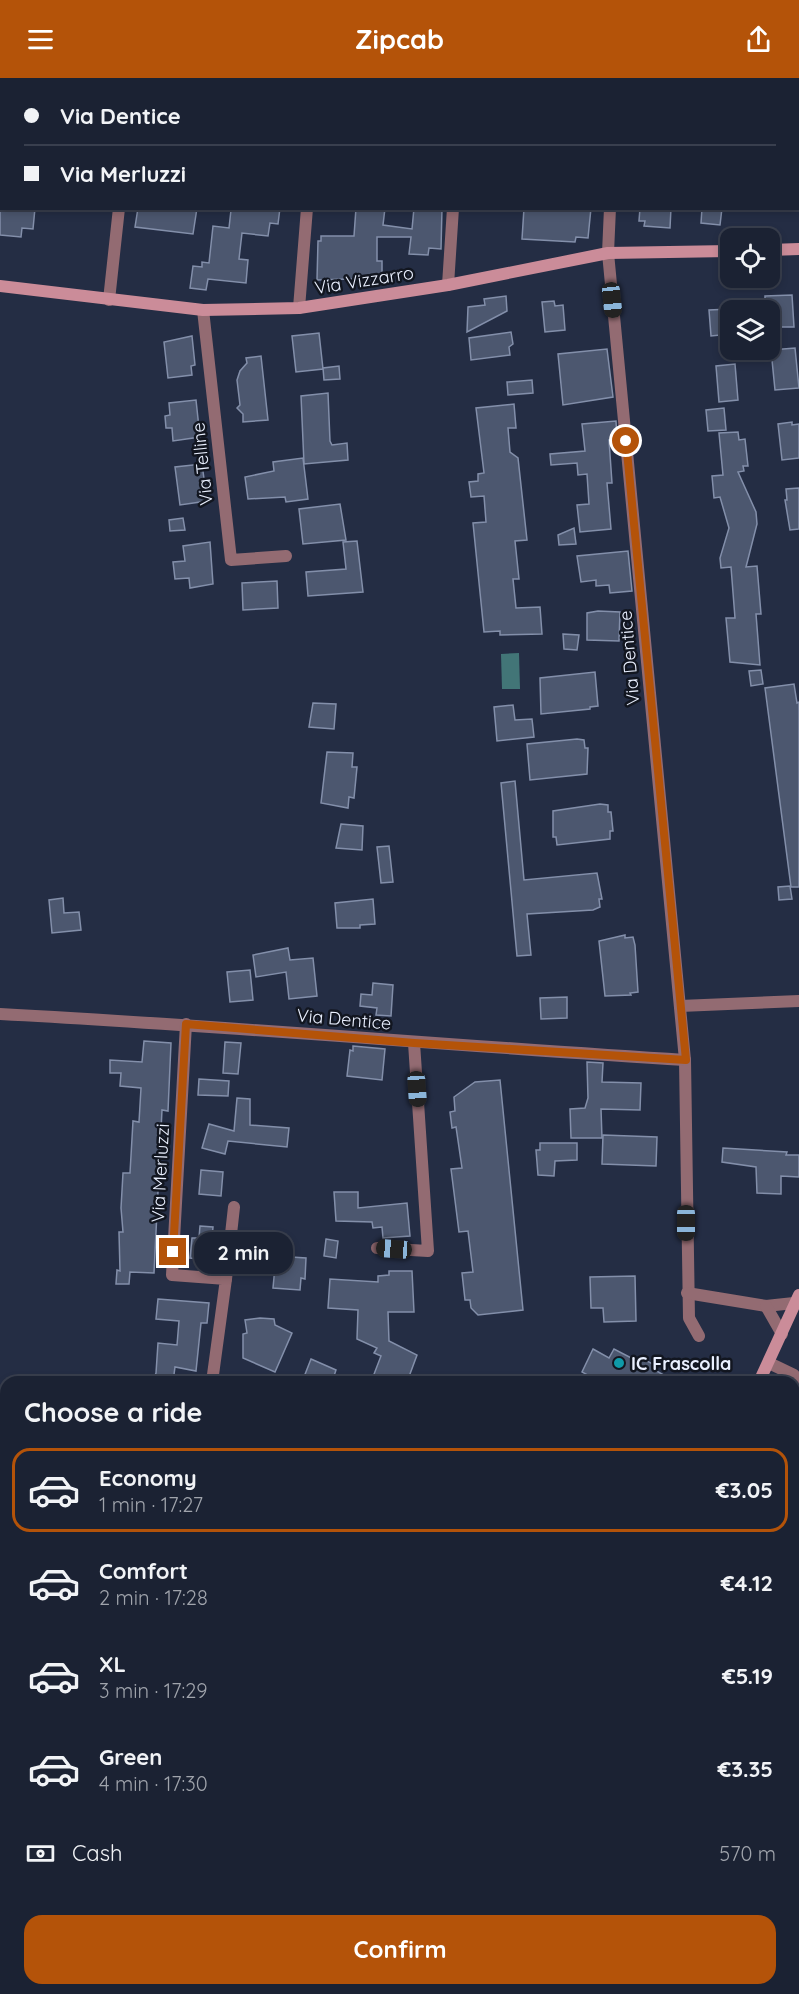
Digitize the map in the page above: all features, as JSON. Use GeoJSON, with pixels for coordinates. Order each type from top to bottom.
{"type":"FeatureCollection","features":[{"type":"Feature","properties":{"kind":"street"},"geometry":{"type":"LineString","coordinates":[[109,300],[119,210]]}},
{"type":"Feature","properties":{"kind":"street"},"geometry":{"type":"LineString","coordinates":[[299,308],[308,210]]}},
{"type":"Feature","properties":{"kind":"street"},"geometry":{"type":"LineString","coordinates":[[448,285],[453,210]]}},
{"type":"Feature","properties":{"kind":"street","name":"Via Dentice"},"geometry":{"type":"LineString","coordinates":[[610,210],[608,253],[686,1060],[688,1318],[699,1336]]}},
{"type":"Feature","properties":{"kind":"street"},"geometry":{"type":"LineString","coordinates":[[780,250],[799,249]]}},
{"type":"Feature","properties":{"kind":"street","name":"Via Vizzarro"},"geometry":{"type":"LineString","coordinates":[[0,286],[203,310],[299,308],[448,285],[608,253],[720,251]]}},
{"type":"Feature","properties":{"kind":"street","name":"Via Telline"},"geometry":{"type":"LineString","coordinates":[[203,310],[231,560],[286,556]]}},
{"type":"Feature","properties":{"kind":"street"},"geometry":{"type":"LineString","coordinates":[[681,1006],[799,1001]]}},
{"type":"Feature","properties":{"kind":"street","name":"Via Dentice"},"geometry":{"type":"LineString","coordinates":[[0,1014],[186,1024],[414,1043],[686,1060]]}},
{"type":"Feature","properties":{"kind":"street","name":"Via Merluzzi"},"geometry":{"type":"LineString","coordinates":[[186,1024],[172,1275],[226,1279]]}},
{"type":"Feature","properties":{"kind":"street"},"geometry":{"type":"LineString","coordinates":[[377,1248],[428,1251],[414,1043]]}},
{"type":"Feature","properties":{"kind":"street"},"geometry":{"type":"LineString","coordinates":[[213,1376],[234,1207]]}},
{"type":"Feature","properties":{"kind":"street"},"geometry":{"type":"LineString","coordinates":[[687,1293],[766,1306],[797,1299]]}},
{"type":"Feature","properties":{"kind":"street"},"geometry":{"type":"LineString","coordinates":[[762,1376],[797,1299]]}},
{"type":"Feature","properties":{"kind":"street"},"geometry":{"type":"LineString","coordinates":[[766,1306],[782,1334]]}},
{"type":"Feature","properties":{"kind":"street"},"geometry":{"type":"LineString","coordinates":[[769,1363],[795,1376]]}},
{"type":"Feature","properties":{"kind":"shaded area"},"geometry":{"type":"Polygon","coordinates":[[[519,653],[520,689],[502,689],[501,654],[519,653]]]}},
{"type":"Feature","properties":{"kind":"building"},"geometry":{"type":"Polygon","coordinates":[[[0,210],[35,210],[33,229],[22,228],[21,237],[0,235],[0,210]]]}},
{"type":"Feature","properties":{"kind":"building"},"geometry":{"type":"Polygon","coordinates":[[[138,210],[197,210],[193,234],[135,227],[138,210]]]}},
{"type":"Feature","properties":{"kind":"building"},"geometry":{"type":"Polygon","coordinates":[[[231,210],[280,210],[278,224],[270,223],[268,236],[242,233],[239,259],[248,260],[246,283],[208,279],[206,290],[190,288],[193,266],[202,267],[202,262],[209,263],[213,226],[229,228],[231,210]]]}},
{"type":"Feature","properties":{"kind":"building"},"geometry":{"type":"Polygon","coordinates":[[[356,210],[385,210],[383,225],[412,229],[414,210],[442,210],[441,249],[429,248],[428,255],[409,254],[411,237],[377,237],[377,261],[382,261],[382,278],[317,280],[318,241],[321,241],[321,236],[354,236],[356,210]]]}},
{"type":"Feature","properties":{"kind":"building"},"geometry":{"type":"Polygon","coordinates":[[[524,210],[591,210],[588,238],[576,237],[575,242],[522,239],[524,210]]]}},
{"type":"Feature","properties":{"kind":"building"},"geometry":{"type":"Polygon","coordinates":[[[640,210],[671,210],[670,228],[644,226],[645,221],[639,221],[640,210]]]}},
{"type":"Feature","properties":{"kind":"building"},"geometry":{"type":"Polygon","coordinates":[[[702,210],[722,210],[720,225],[701,223],[702,210]]]}},
{"type":"Feature","properties":{"kind":"building"},"geometry":{"type":"Polygon","coordinates":[[[792,295],[794,327],[780,327],[780,300],[765,300],[765,296],[792,295]]]}},
{"type":"Feature","properties":{"kind":"building"},"geometry":{"type":"Polygon","coordinates":[[[506,296],[507,311],[467,332],[468,307],[485,305],[484,299],[506,296]]]}},
{"type":"Feature","properties":{"kind":"building"},"geometry":{"type":"Polygon","coordinates":[[[554,301],[555,306],[563,305],[565,330],[545,332],[542,302],[554,301]]]}},
{"type":"Feature","properties":{"kind":"building"},"geometry":{"type":"Polygon","coordinates":[[[720,309],[720,335],[711,336],[709,310],[720,309]]]}},
{"type":"Feature","properties":{"kind":"building"},"geometry":{"type":"Polygon","coordinates":[[[511,332],[513,344],[509,347],[510,355],[471,360],[469,338],[511,332]]]}},
{"type":"Feature","properties":{"kind":"building"},"geometry":{"type":"Polygon","coordinates":[[[319,333],[323,369],[296,372],[292,336],[319,333]]]}},
{"type":"Feature","properties":{"kind":"building"},"geometry":{"type":"Polygon","coordinates":[[[192,336],[195,365],[191,366],[192,375],[168,378],[164,342],[192,336]]]}},
{"type":"Feature","properties":{"kind":"building"},"geometry":{"type":"Polygon","coordinates":[[[795,348],[799,388],[775,390],[772,360],[780,360],[780,349],[795,348]]]}},
{"type":"Feature","properties":{"kind":"building"},"geometry":{"type":"Polygon","coordinates":[[[607,349],[613,397],[563,405],[558,354],[607,349]]]}},
{"type":"Feature","properties":{"kind":"building"},"geometry":{"type":"Polygon","coordinates":[[[261,356],[268,420],[243,422],[243,414],[237,408],[240,405],[237,380],[240,371],[247,363],[246,358],[261,356]]]}},
{"type":"Feature","properties":{"kind":"building"},"geometry":{"type":"Polygon","coordinates":[[[735,364],[738,400],[719,402],[716,366],[735,364]]]}},
{"type":"Feature","properties":{"kind":"building"},"geometry":{"type":"Polygon","coordinates":[[[339,366],[340,379],[324,380],[323,368],[339,366]]]}},
{"type":"Feature","properties":{"kind":"building"},"geometry":{"type":"Polygon","coordinates":[[[532,380],[533,393],[508,395],[507,382],[532,380]]]}},
{"type":"Feature","properties":{"kind":"building"},"geometry":{"type":"Polygon","coordinates":[[[328,393],[330,441],[332,445],[347,443],[348,460],[304,464],[301,396],[328,393]]]}},
{"type":"Feature","properties":{"kind":"building"},"geometry":{"type":"Polygon","coordinates":[[[196,400],[200,437],[173,441],[172,428],[166,428],[165,416],[170,415],[169,403],[196,400]]]}},
{"type":"Feature","properties":{"kind":"building"},"geometry":{"type":"Polygon","coordinates":[[[514,404],[516,428],[508,428],[510,452],[518,458],[527,540],[515,541],[519,579],[513,579],[516,608],[540,607],[542,634],[500,635],[500,631],[484,632],[473,523],[486,522],[484,496],[471,497],[469,482],[478,481],[478,474],[484,473],[476,408],[514,404]]]}},
{"type":"Feature","properties":{"kind":"building"},"geometry":{"type":"Polygon","coordinates":[[[724,408],[726,430],[708,431],[706,410],[724,408]]]}},
{"type":"Feature","properties":{"kind":"building"},"geometry":{"type":"Polygon","coordinates":[[[616,421],[617,439],[609,440],[612,483],[607,483],[611,529],[580,532],[577,505],[589,504],[587,474],[578,475],[577,463],[551,465],[550,454],[585,451],[582,424],[616,421]]]}},
{"type":"Feature","properties":{"kind":"building"},"geometry":{"type":"Polygon","coordinates":[[[792,422],[792,425],[799,424],[799,458],[782,460],[778,424],[792,422]]]}},
{"type":"Feature","properties":{"kind":"building"},"geometry":{"type":"Polygon","coordinates":[[[738,432],[739,440],[745,439],[748,466],[743,466],[744,471],[738,472],[756,512],[757,524],[746,567],[757,566],[761,614],[756,614],[760,665],[730,662],[726,618],[735,618],[731,567],[721,568],[720,558],[729,528],[720,497],[714,498],[712,476],[723,475],[719,433],[738,432]]]}},
{"type":"Feature","properties":{"kind":"building"},"geometry":{"type":"Polygon","coordinates":[[[303,458],[308,499],[286,502],[285,497],[248,499],[245,477],[274,471],[273,462],[303,458]]]}},
{"type":"Feature","properties":{"kind":"building"},"geometry":{"type":"Polygon","coordinates":[[[202,464],[207,501],[180,505],[175,467],[202,464]]]}},
{"type":"Feature","properties":{"kind":"building"},"geometry":{"type":"Polygon","coordinates":[[[799,488],[799,529],[790,530],[785,500],[787,500],[786,489],[799,488]]]}},
{"type":"Feature","properties":{"kind":"building"},"geometry":{"type":"Polygon","coordinates":[[[340,504],[346,540],[303,544],[299,509],[340,504]]]}},
{"type":"Feature","properties":{"kind":"building"},"geometry":{"type":"Polygon","coordinates":[[[183,518],[185,530],[170,531],[169,520],[183,518]]]}},
{"type":"Feature","properties":{"kind":"building"},"geometry":{"type":"Polygon","coordinates":[[[574,528],[576,544],[559,545],[558,535],[574,528]]]}},
{"type":"Feature","properties":{"kind":"building"},"geometry":{"type":"Polygon","coordinates":[[[357,541],[363,592],[308,596],[306,572],[346,569],[343,542],[357,541]]]}},
{"type":"Feature","properties":{"kind":"building"},"geometry":{"type":"Polygon","coordinates":[[[210,542],[213,584],[190,588],[189,578],[175,579],[173,562],[185,561],[183,546],[210,542]]]}},
{"type":"Feature","properties":{"kind":"building"},"geometry":{"type":"Polygon","coordinates":[[[628,551],[632,591],[610,593],[609,585],[596,586],[596,580],[581,582],[577,556],[628,551]]]}},
{"type":"Feature","properties":{"kind":"building"},"geometry":{"type":"Polygon","coordinates":[[[277,581],[278,608],[243,610],[242,583],[277,581]]]}},
{"type":"Feature","properties":{"kind":"building"},"geometry":{"type":"Polygon","coordinates":[[[620,612],[619,641],[587,640],[587,613],[620,612]]]}},
{"type":"Feature","properties":{"kind":"building"},"geometry":{"type":"Polygon","coordinates":[[[563,634],[579,635],[577,650],[564,649],[563,634]]]}},
{"type":"Feature","properties":{"kind":"building"},"geometry":{"type":"Polygon","coordinates":[[[761,670],[763,684],[751,686],[749,671],[761,670]]]}},
{"type":"Feature","properties":{"kind":"building"},"geometry":{"type":"Polygon","coordinates":[[[595,672],[598,706],[590,707],[590,709],[541,714],[540,678],[595,672]]]}},
{"type":"Feature","properties":{"kind":"building"},"geometry":{"type":"Polygon","coordinates":[[[794,684],[797,703],[799,702],[799,887],[791,887],[765,688],[794,684]]]}},
{"type":"Feature","properties":{"kind":"building"},"geometry":{"type":"Polygon","coordinates":[[[313,703],[336,704],[334,729],[309,727],[313,703]]]}},
{"type":"Feature","properties":{"kind":"building"},"geometry":{"type":"Polygon","coordinates":[[[513,705],[515,720],[532,719],[534,737],[497,741],[494,707],[513,705]]]}},
{"type":"Feature","properties":{"kind":"building"},"geometry":{"type":"Polygon","coordinates":[[[584,740],[585,748],[588,748],[587,774],[530,780],[527,744],[584,740]]]}},
{"type":"Feature","properties":{"kind":"building"},"geometry":{"type":"Polygon","coordinates":[[[327,752],[353,753],[352,767],[357,767],[354,798],[349,797],[348,808],[321,803],[327,752]]]}},
{"type":"Feature","properties":{"kind":"building"},"geometry":{"type":"Polygon","coordinates":[[[515,781],[524,880],[597,873],[602,899],[599,899],[600,907],[593,910],[527,914],[531,955],[517,956],[501,783],[515,781]]]}},
{"type":"Feature","properties":{"kind":"building"},"geometry":{"type":"Polygon","coordinates":[[[600,804],[608,805],[608,812],[611,812],[613,831],[610,831],[610,839],[557,845],[556,837],[553,837],[553,811],[600,804]]]}},
{"type":"Feature","properties":{"kind":"building"},"geometry":{"type":"Polygon","coordinates":[[[341,824],[363,826],[362,850],[336,848],[341,824]]]}},
{"type":"Feature","properties":{"kind":"building"},"geometry":{"type":"Polygon","coordinates":[[[389,846],[393,882],[381,883],[377,847],[389,846]]]}},
{"type":"Feature","properties":{"kind":"building"},"geometry":{"type":"Polygon","coordinates":[[[790,886],[792,899],[779,900],[778,887],[790,886]]]}},
{"type":"Feature","properties":{"kind":"building"},"geometry":{"type":"Polygon","coordinates":[[[63,898],[64,913],[79,912],[81,930],[52,933],[49,900],[63,898]]]}},
{"type":"Feature","properties":{"kind":"building"},"geometry":{"type":"Polygon","coordinates":[[[373,899],[375,924],[360,925],[360,928],[337,928],[335,903],[373,899]]]}},
{"type":"Feature","properties":{"kind":"building"},"geometry":{"type":"Polygon","coordinates":[[[625,935],[625,938],[633,937],[635,945],[638,992],[630,993],[631,995],[605,996],[599,941],[625,935]]]}},
{"type":"Feature","properties":{"kind":"building"},"geometry":{"type":"Polygon","coordinates":[[[288,948],[290,960],[313,958],[317,996],[289,999],[286,972],[256,977],[253,955],[288,948]]]}},
{"type":"Feature","properties":{"kind":"building"},"geometry":{"type":"Polygon","coordinates":[[[250,970],[253,1000],[230,1002],[227,972],[250,970]]]}},
{"type":"Feature","properties":{"kind":"building"},"geometry":{"type":"Polygon","coordinates":[[[373,983],[393,985],[391,1016],[376,1015],[377,1008],[360,1006],[361,994],[372,995],[373,983]]]}},
{"type":"Feature","properties":{"kind":"building"},"geometry":{"type":"Polygon","coordinates":[[[567,997],[567,1018],[541,1019],[540,998],[567,997]]]}},
{"type":"Feature","properties":{"kind":"building"},"geometry":{"type":"Polygon","coordinates":[[[144,1041],[171,1043],[168,1111],[162,1110],[154,1273],[130,1272],[129,1284],[116,1284],[117,1270],[120,1271],[119,1232],[123,1232],[121,1208],[123,1173],[130,1173],[133,1121],[139,1122],[141,1088],[120,1086],[121,1073],[110,1073],[110,1060],[142,1062],[144,1041]]]}},
{"type":"Feature","properties":{"kind":"building"},"geometry":{"type":"Polygon","coordinates":[[[225,1042],[241,1043],[238,1074],[223,1073],[225,1042]]]}},
{"type":"Feature","properties":{"kind":"building"},"geometry":{"type":"Polygon","coordinates":[[[353,1046],[385,1049],[382,1080],[347,1076],[350,1050],[353,1051],[353,1046]]]}},
{"type":"Feature","properties":{"kind":"building"},"geometry":{"type":"Polygon","coordinates":[[[587,1062],[603,1063],[602,1082],[641,1083],[640,1110],[601,1109],[602,1138],[571,1138],[570,1109],[585,1108],[588,1098],[587,1062]]]}},
{"type":"Feature","properties":{"kind":"building"},"geometry":{"type":"Polygon","coordinates":[[[199,1079],[229,1081],[228,1096],[198,1095],[199,1079]]]}},
{"type":"Feature","properties":{"kind":"building"},"geometry":{"type":"Polygon","coordinates":[[[500,1080],[523,1310],[478,1315],[471,1308],[470,1300],[465,1300],[462,1273],[473,1272],[468,1231],[459,1232],[451,1169],[462,1168],[456,1127],[452,1128],[450,1112],[455,1111],[454,1097],[475,1082],[500,1080]]]}},
{"type":"Feature","properties":{"kind":"building"},"geometry":{"type":"Polygon","coordinates":[[[237,1098],[250,1099],[250,1125],[289,1128],[287,1147],[228,1141],[225,1154],[202,1148],[209,1124],[234,1131],[237,1098]]]}},
{"type":"Feature","properties":{"kind":"building"},"geometry":{"type":"Polygon","coordinates":[[[603,1135],[657,1137],[656,1166],[602,1164],[603,1135]]]}},
{"type":"Feature","properties":{"kind":"building"},"geometry":{"type":"Polygon","coordinates":[[[540,1143],[577,1143],[577,1160],[555,1161],[554,1176],[538,1175],[536,1150],[540,1150],[540,1143]]]}},
{"type":"Feature","properties":{"kind":"building"},"geometry":{"type":"Polygon","coordinates":[[[723,1148],[787,1152],[786,1155],[799,1155],[799,1177],[781,1176],[781,1194],[757,1193],[756,1167],[722,1162],[723,1148]]]}},
{"type":"Feature","properties":{"kind":"building"},"geometry":{"type":"Polygon","coordinates":[[[201,1170],[223,1172],[221,1196],[199,1194],[201,1170]]]}},
{"type":"Feature","properties":{"kind":"building"},"geometry":{"type":"Polygon","coordinates":[[[334,1192],[358,1192],[358,1208],[407,1203],[410,1236],[383,1238],[382,1227],[373,1228],[372,1222],[336,1221],[334,1192]]]}},
{"type":"Feature","properties":{"kind":"building"},"geometry":{"type":"Polygon","coordinates":[[[200,1226],[213,1227],[210,1260],[190,1258],[192,1238],[199,1238],[200,1226]]]}},
{"type":"Feature","properties":{"kind":"building"},"geometry":{"type":"Polygon","coordinates":[[[326,1239],[338,1241],[336,1258],[324,1256],[326,1239]]]}},
{"type":"Feature","properties":{"kind":"building"},"geometry":{"type":"Polygon","coordinates":[[[276,1256],[306,1258],[305,1279],[301,1278],[300,1290],[273,1288],[276,1256]]]}},
{"type":"Feature","properties":{"kind":"building"},"geometry":{"type":"Polygon","coordinates":[[[389,1271],[412,1271],[414,1312],[388,1312],[389,1341],[417,1355],[409,1376],[373,1376],[381,1356],[374,1353],[377,1348],[357,1339],[358,1310],[328,1308],[330,1279],[378,1282],[378,1276],[389,1275],[389,1271]]]}},
{"type":"Feature","properties":{"kind":"building"},"geometry":{"type":"Polygon","coordinates":[[[635,1276],[636,1321],[604,1322],[603,1308],[591,1308],[590,1277],[635,1276]]]}},
{"type":"Feature","properties":{"kind":"building"},"geometry":{"type":"Polygon","coordinates":[[[158,1299],[209,1303],[207,1323],[201,1323],[196,1371],[175,1367],[174,1376],[155,1376],[158,1343],[177,1345],[179,1321],[156,1319],[158,1299]]]}},
{"type":"Feature","properties":{"kind":"building"},"geometry":{"type":"Polygon","coordinates":[[[274,1319],[275,1325],[292,1333],[275,1372],[243,1358],[243,1334],[247,1333],[245,1320],[274,1319]]]}},
{"type":"Feature","properties":{"kind":"building","name":"IC Frascolla"},"geometry":{"type":"Polygon","coordinates":[[[593,1349],[609,1358],[614,1349],[637,1361],[639,1357],[655,1365],[653,1369],[665,1376],[589,1376],[582,1372],[593,1349]]]}},
{"type":"Feature","properties":{"kind":"building"},"geometry":{"type":"Polygon","coordinates":[[[311,1359],[336,1370],[334,1376],[304,1376],[311,1359]]]}},
{"type":"Feature","properties":{"kind":"place","name":"IC Frascolla"},"geometry":{"type":"Point","coordinates":[619,1363]}},
{"type":"Feature","properties":{"kind":"route"},"geometry":{"type":"LineString","coordinates":[[173,1252],[186,1024],[414,1043],[686,1060],[626,441]]}}]}
